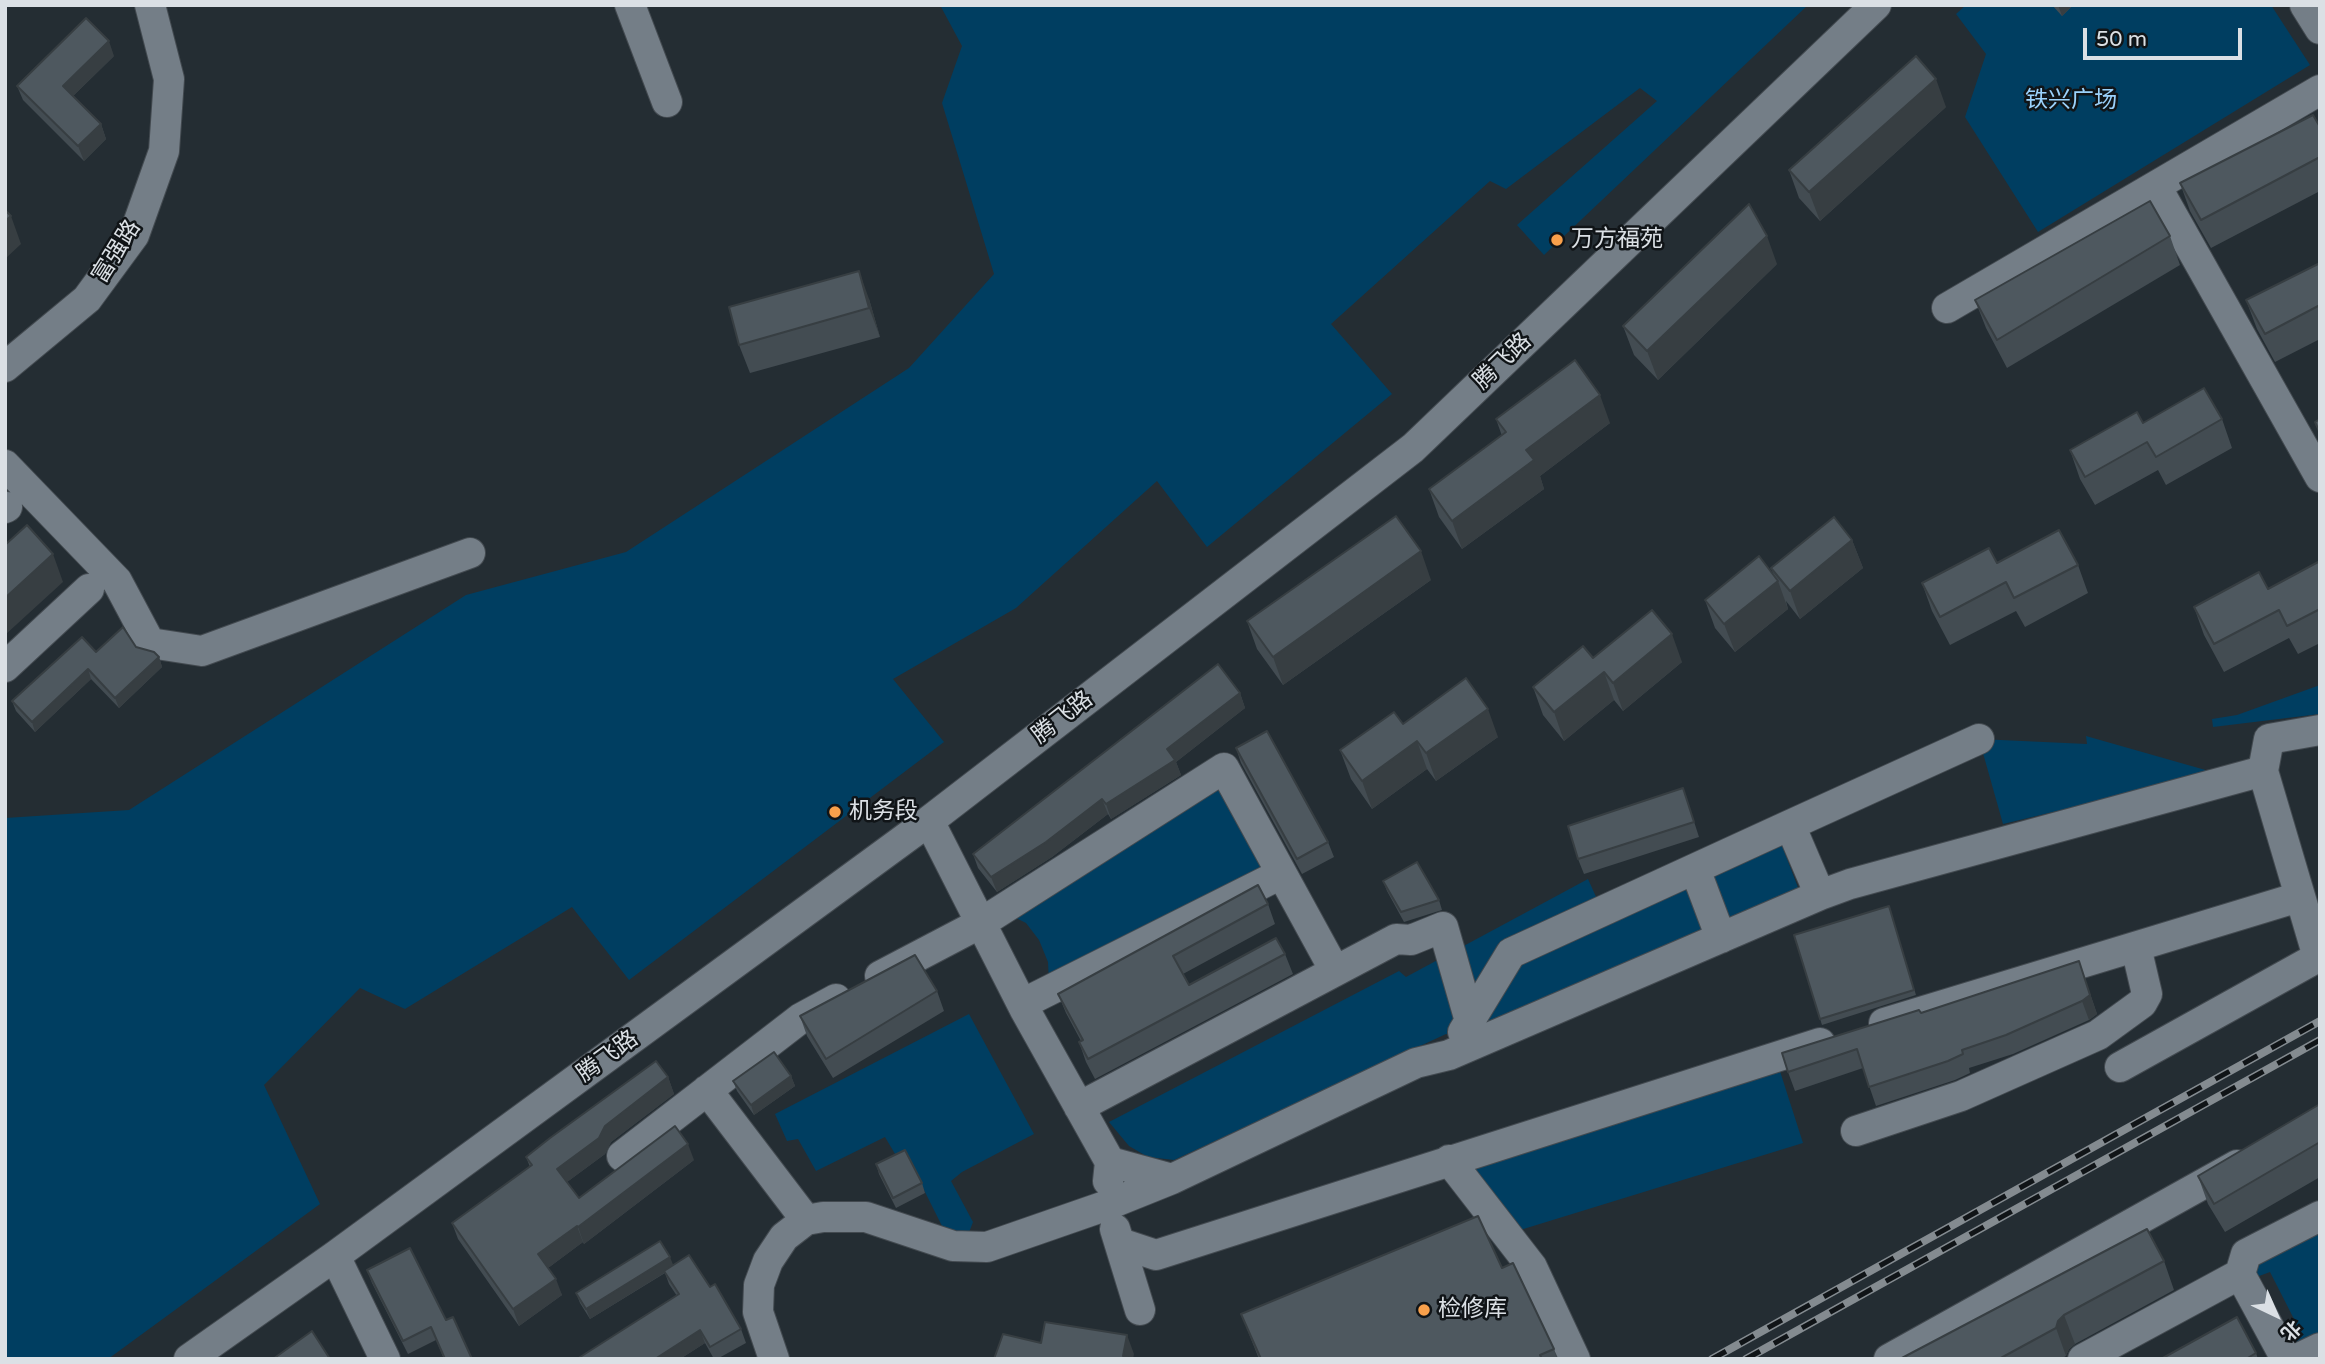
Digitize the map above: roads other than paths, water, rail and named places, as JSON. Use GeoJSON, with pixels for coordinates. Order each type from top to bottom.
{"type":"FeatureCollection","features":[{"type":"Feature","properties":{"kind":"street","name":"富强路"},"geometry":{"type":"LineString","coordinates":[[5,367],[87,299],[134,235],[164,150],[169,79],[150,5]]}},
{"type":"Feature","properties":{"kind":"street"},"geometry":{"type":"LineString","coordinates":[[630,5],[667,102]]}},
{"type":"Feature","properties":{"kind":"street","name":"腾飞路"},"geometry":{"type":"LineString","coordinates":[[189,1359],[335,1256],[929,821],[1413,448],[1876,5]]}},
{"type":"Feature","properties":{"kind":"street"},"geometry":{"type":"LineString","coordinates":[[2305,5],[2320,29]]}},
{"type":"Feature","properties":{"kind":"street"},"geometry":{"type":"LineString","coordinates":[[1947,308],[2320,90]]}},
{"type":"Feature","properties":{"kind":"street"},"geometry":{"type":"LineString","coordinates":[[2156,186],[2320,477]]}},
{"type":"Feature","properties":{"kind":"street"},"geometry":{"type":"LineString","coordinates":[[5,465],[117,582],[150,643],[202,651],[470,553]]}},
{"type":"Feature","properties":{"kind":"street"},"geometry":{"type":"LineString","coordinates":[[5,667],[89,589]]}},
{"type":"Feature","properties":{"kind":"street"},"geometry":{"type":"LineString","coordinates":[[2120,1068],[2318,957],[2263,771],[2269,739],[2320,730]]}},
{"type":"Feature","properties":{"kind":"street"},"geometry":{"type":"LineString","coordinates":[[1449,1055],[1511,953],[1979,739]]}},
{"type":"Feature","properties":{"kind":"street"},"geometry":{"type":"LineString","coordinates":[[622,1156],[801,1018],[981,923],[1224,768],[1335,971]]}},
{"type":"Feature","properties":{"kind":"street"},"geometry":{"type":"LineString","coordinates":[[774,1359],[758,1312],[760,1285],[768,1261],[784,1237],[806,1220],[823,1217],[866,1217],[953,1246],[987,1247],[1105,1206],[1172,1179],[1416,1063],[1449,1055],[1820,895],[1850,884],[2263,771]]}},
{"type":"Feature","properties":{"kind":"street"},"geometry":{"type":"LineString","coordinates":[[929,821],[1022,1004],[1110,1162],[1105,1206],[1120,1243],[1140,1310]]}},
{"type":"Feature","properties":{"kind":"street"},"geometry":{"type":"LineString","coordinates":[[1790,825],[1820,895]]}},
{"type":"Feature","properties":{"kind":"street"},"geometry":{"type":"LineString","coordinates":[[1695,869],[1721,938]]}},
{"type":"Feature","properties":{"kind":"street"},"geometry":{"type":"LineString","coordinates":[[1022,1004],[1281,874]]}},
{"type":"Feature","properties":{"kind":"street"},"geometry":{"type":"LineString","coordinates":[[1120,1243],[1156,1255],[1856,1032],[2299,897]]}},
{"type":"Feature","properties":{"kind":"street"},"geometry":{"type":"LineString","coordinates":[[1079,1107],[1396,939],[1411,940],[1443,927],[1470,1021]]}},
{"type":"Feature","properties":{"kind":"street"},"geometry":{"type":"LineString","coordinates":[[1856,1131],[1973,1092],[2098,1035],[2142,1003],[2147,994],[2136,947]]}},
{"type":"Feature","properties":{"kind":"street"},"geometry":{"type":"LineString","coordinates":[[707,1090],[806,1220]]}},
{"type":"Feature","properties":{"kind":"street"},"geometry":{"type":"LineString","coordinates":[[1889,1359],[2260,1152]]}},
{"type":"Feature","properties":{"kind":"street"},"geometry":{"type":"LineString","coordinates":[[1449,1160],[1532,1267],[1575,1359]]}},
{"type":"Feature","properties":{"kind":"street"},"geometry":{"type":"LineString","coordinates":[[1110,1162],[1172,1179]]}},
{"type":"Feature","properties":{"kind":"street"},"geometry":{"type":"LineString","coordinates":[[2083,1359],[2240,1274],[2246,1254],[2320,1216]]}},
{"type":"Feature","properties":{"kind":"street"},"geometry":{"type":"LineString","coordinates":[[335,1256],[384,1359]]}},
{"type":"Feature","properties":{"kind":"street"},"geometry":{"type":"LineString","coordinates":[[2240,1274],[2286,1359]]}},
{"type":"Feature","properties":{"kind":"street"},"geometry":{"type":"LineString","coordinates":[[2297,1359],[2320,1348]]}},
{"type":"Feature","properties":{"kind":"railway"},"geometry":{"type":"LineString","coordinates":[[1712,1359],[2320,1021]]}},
{"type":"Feature","properties":{"kind":"railway"},"geometry":{"type":"LineString","coordinates":[[1746,1359],[2320,1040]]}},
{"type":"Feature","properties":{"kind":"place","name":"万方福苑"},"geometry":{"type":"Point","coordinates":[1557,240]}},
{"type":"Feature","properties":{"kind":"place","name":"机务段"},"geometry":{"type":"Point","coordinates":[835,812]}},
{"type":"Feature","properties":{"kind":"place","name":"检修库"},"geometry":{"type":"Point","coordinates":[1424,1310]}},
{"type":"Feature","properties":{"kind":"park label","name":"铁兴广场"},"geometry":{"type":"Point","coordinates":[2071,101]}}]}
